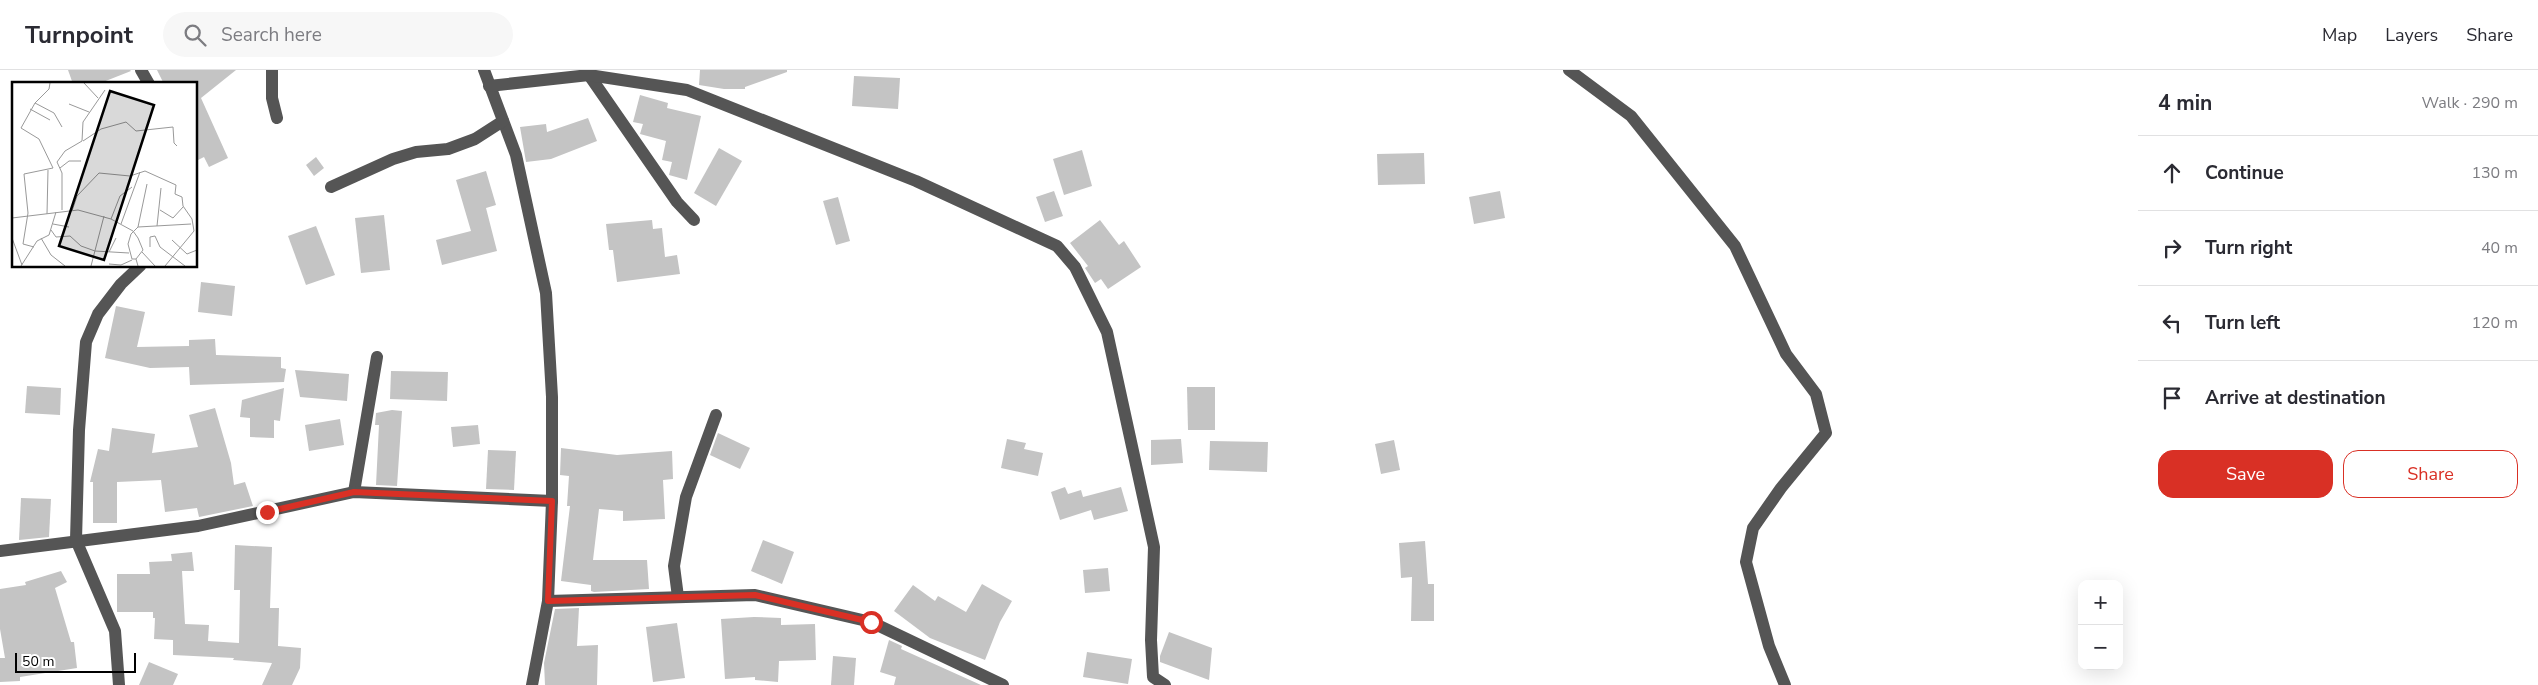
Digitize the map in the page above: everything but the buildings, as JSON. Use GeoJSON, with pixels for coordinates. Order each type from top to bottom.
{"type":"FeatureCollection","features":[{"type":"Feature","properties":{"kind":"street"},"geometry":{"type":"LineString","coordinates":[[141,70],[148,82]]}},
{"type":"Feature","properties":{"kind":"street"},"geometry":{"type":"LineString","coordinates":[[272,70],[272,98],[276,118]]}},
{"type":"Feature","properties":{"kind":"street"},"geometry":{"type":"LineString","coordinates":[[484,70],[516,155],[546,293],[552,398],[552,501],[548,601],[532,685]]}},
{"type":"Feature","properties":{"kind":"street"},"geometry":{"type":"LineString","coordinates":[[1569,70],[1631,116],[1735,246],[1786,354],[1816,394],[1826,433],[1781,488],[1753,528],[1746,562],[1769,646],[1785,685]]}},
{"type":"Feature","properties":{"kind":"street"},"geometry":{"type":"LineString","coordinates":[[489,86],[589,75],[687,90],[916,181],[1057,246],[1075,267],[1107,332],[1154,547],[1151,640],[1153,676],[1165,685]]}},
{"type":"Feature","properties":{"kind":"street"},"geometry":{"type":"LineString","coordinates":[[589,75],[677,202],[694,220]]}},
{"type":"Feature","properties":{"kind":"street"},"geometry":{"type":"LineString","coordinates":[[331,187],[393,159],[416,152],[448,149],[475,139],[504,121]]}},
{"type":"Feature","properties":{"kind":"street"},"geometry":{"type":"LineString","coordinates":[[119,685],[115,631],[76,540],[79,430],[86,342],[98,314],[122,284],[138,268]]}},
{"type":"Feature","properties":{"kind":"street"},"geometry":{"type":"LineString","coordinates":[[354,492],[377,357]]}},
{"type":"Feature","properties":{"kind":"street"},"geometry":{"type":"LineString","coordinates":[[678,597],[674,566],[686,496],[716,415]]}},
{"type":"Feature","properties":{"kind":"street"},"geometry":{"type":"LineString","coordinates":[[0,551],[198,526],[354,492],[552,501]]}},
{"type":"Feature","properties":{"kind":"street"},"geometry":{"type":"LineString","coordinates":[[548,601],[755,595],[871,622],[1003,685]]}},
{"type":"Feature","properties":{"kind":"route"},"geometry":{"type":"LineString","coordinates":[[267,512],[354,492],[552,501],[548,601],[755,595],[871,622]]}}]}
